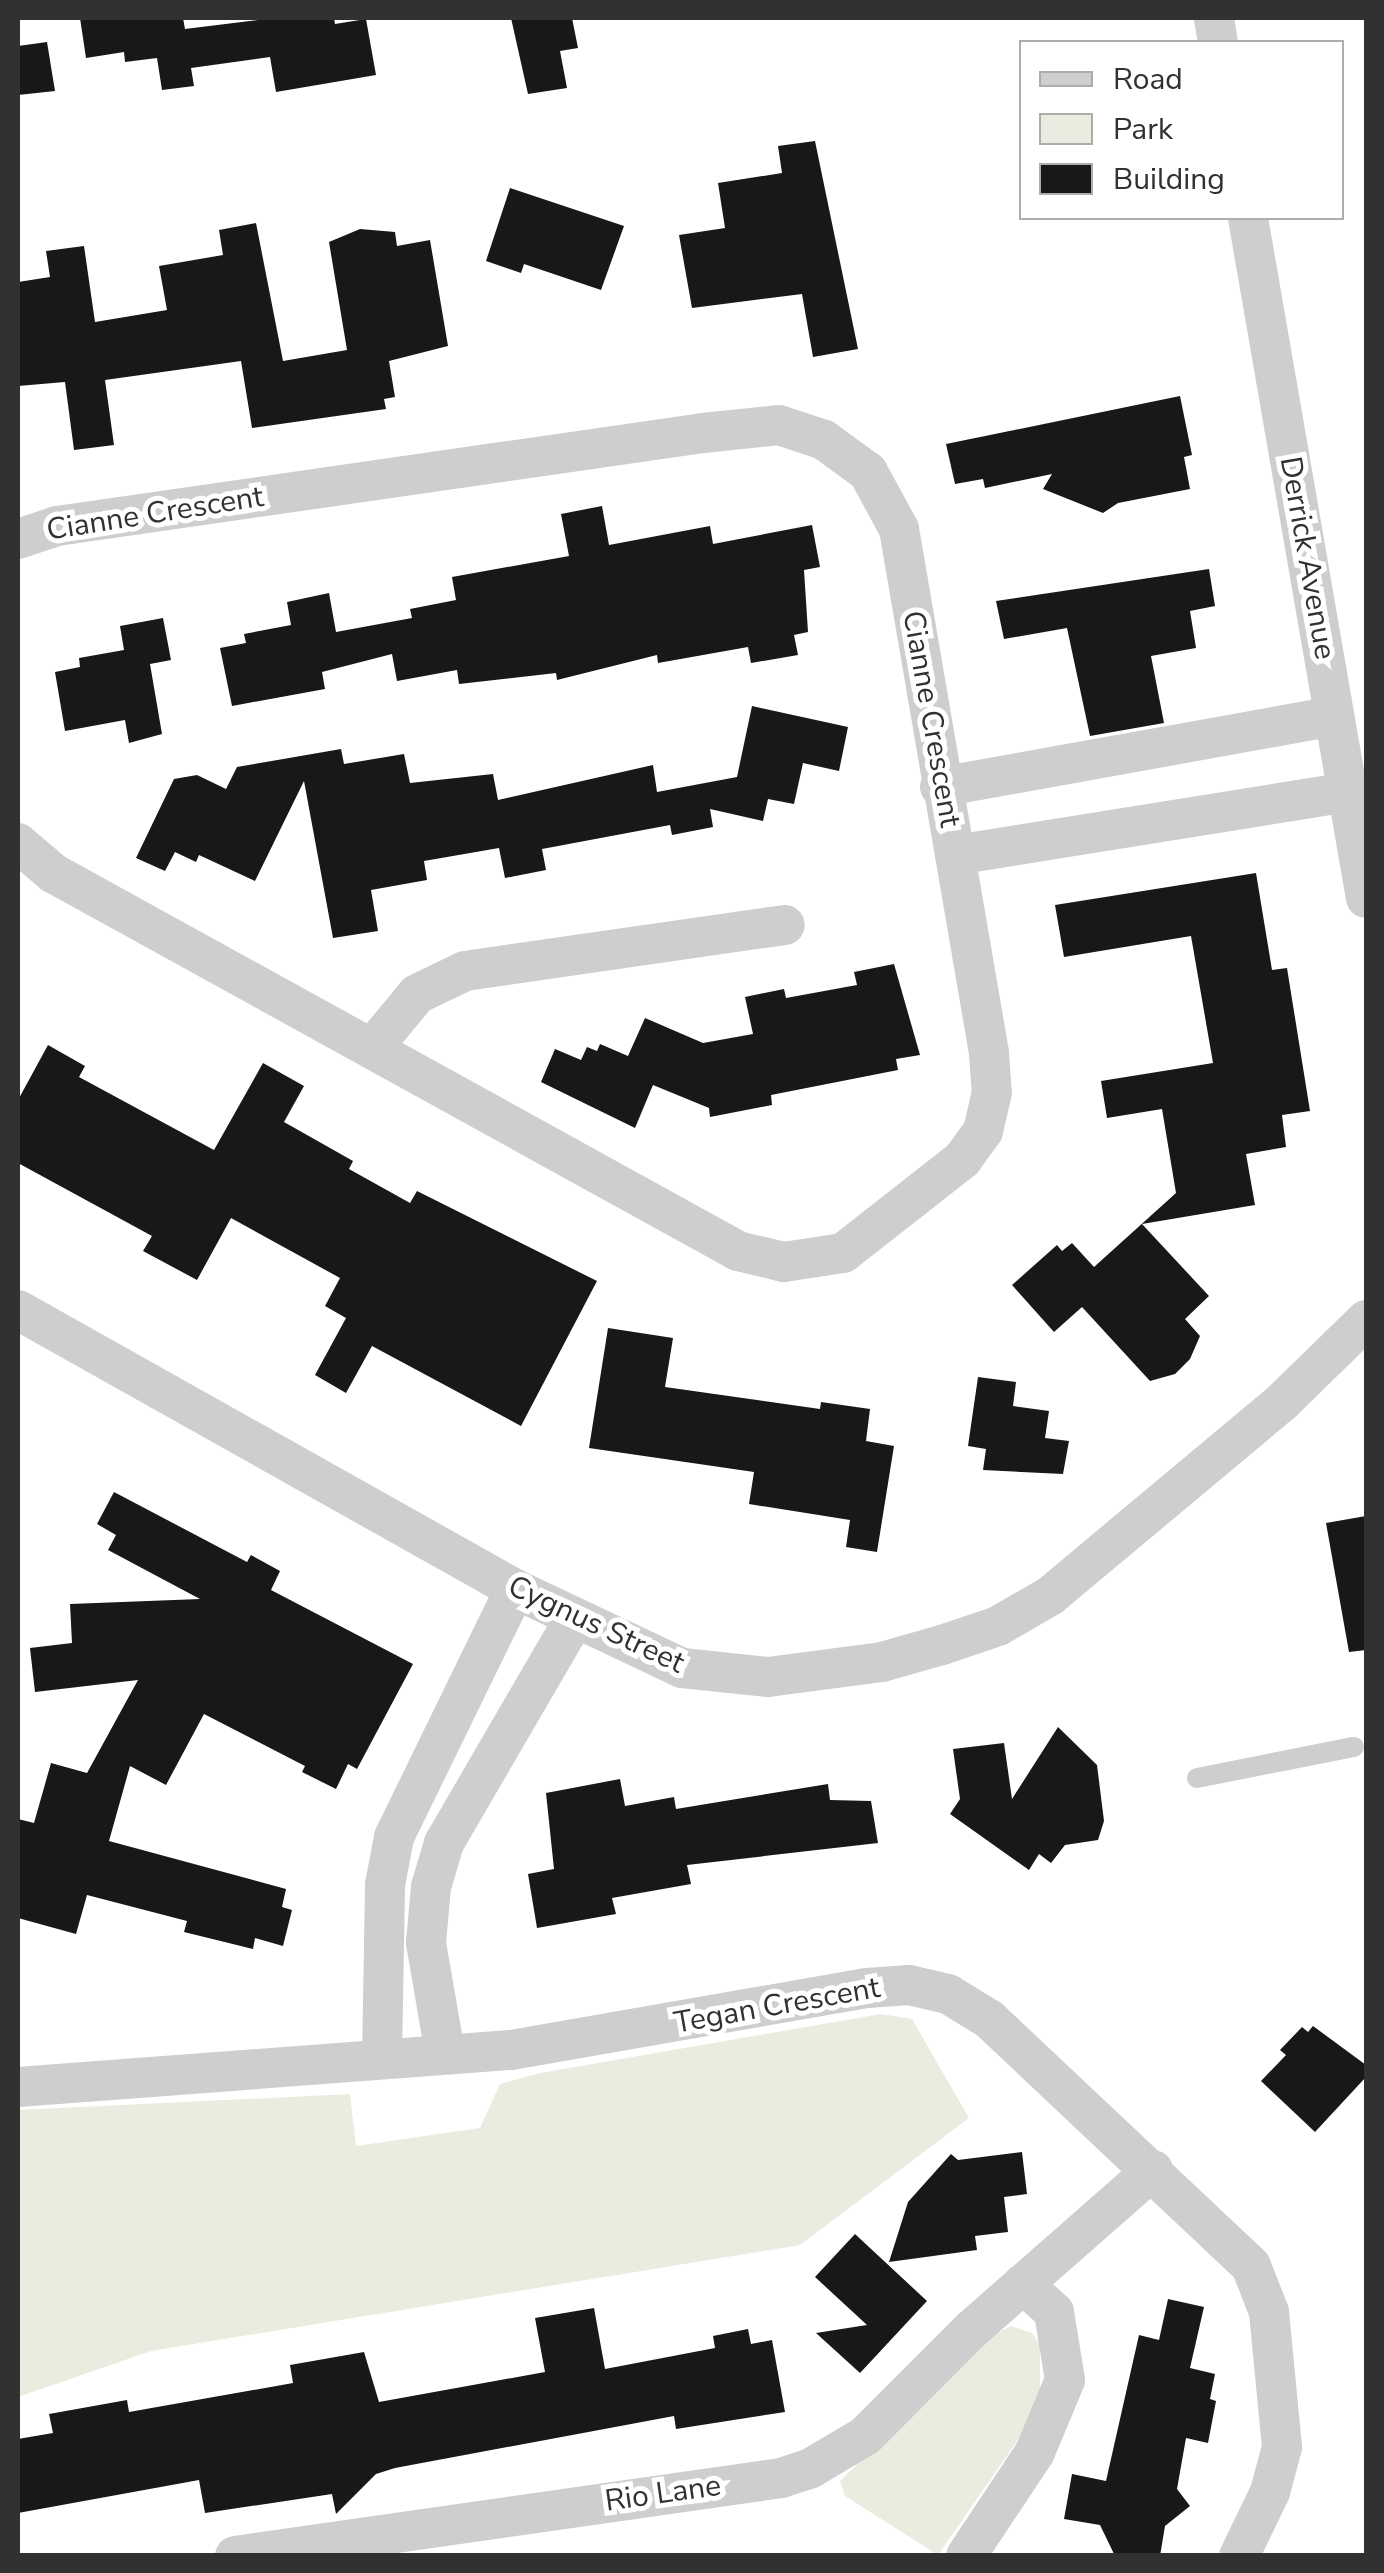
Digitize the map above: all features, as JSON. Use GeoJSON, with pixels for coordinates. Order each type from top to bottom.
{"type":"FeatureCollection","features":[{"type":"Feature","properties":{"kind":"street","name":"Derrick Avenue"},"geometry":{"type":"LineString","coordinates":[[1248,220],[1366,898]]}},
{"type":"Feature","properties":{"kind":"street","name":"Cianne Crescent"},"geometry":{"type":"LineString","coordinates":[[18,539],[57,526],[779,425],[824,440],[868,472],[900,529],[940,788],[989,1052],[992,1092],[982,1131],[964,1159],[844,1253],[825,1260],[784,1262],[738,1252],[374,1046],[53,873],[18,843]]}},
{"type":"Feature","properties":{"kind":"street"},"geometry":{"type":"LineString","coordinates":[[940,788],[1334,716]]}},
{"type":"Feature","properties":{"kind":"street"},"geometry":{"type":"LineString","coordinates":[[955,855],[1348,792]]}},
{"type":"Feature","properties":{"kind":"street"},"geometry":{"type":"LineString","coordinates":[[374,1046],[417,994],[465,971],[785,924]]}},
{"type":"Feature","properties":{"kind":"street","name":"Cygnus Street"},"geometry":{"type":"LineString","coordinates":[[18,1310],[514,1590],[682,1668],[768,1676],[882,1662],[998,1626],[1050,1596],[1283,1401],[1366,1320]]}},
{"type":"Feature","properties":{"kind":"street"},"geometry":{"type":"LineString","coordinates":[[382,2059],[385,1885],[394,1837],[514,1590]]}},
{"type":"Feature","properties":{"kind":"street"},"geometry":{"type":"LineString","coordinates":[[444,2053],[426,1943],[444,1843],[575,1618]]}},
{"type":"Feature","properties":{"kind":"street","name":"Tegan Crescent"},"geometry":{"type":"LineString","coordinates":[[18,2087],[512,2050],[909,1985],[948,1994],[989,2019],[1154,2170],[1251,2266],[1269,2312],[1282,2446],[1270,2492],[1239,2556]]}},
{"type":"Feature","properties":{"kind":"street","name":"Rio Lane"},"geometry":{"type":"LineString","coordinates":[[235,2556],[762,2480],[811,2468],[864,2436],[1024,2284],[1154,2170]]}},
{"type":"Feature","properties":{"kind":"street"},"geometry":{"type":"LineString","coordinates":[[966,2556],[1035,2452],[1065,2380],[1054,2312],[1024,2284]]}},
{"type":"Feature","properties":{"kind":"lane"},"geometry":{"type":"LineString","coordinates":[[1196,1778],[1354,1747]]}},
{"type":"Feature","properties":{"kind":"green space"},"geometry":{"type":"Polygon","coordinates":[[[881,2014],[912,2019],[969,2118],[800,2245],[151,2351],[18,2397],[18,2110],[350,2094],[356,2146],[480,2128],[500,2084],[540,2073],[881,2014]]]}},
{"type":"Feature","properties":{"kind":"green space"},"geometry":{"type":"Polygon","coordinates":[[[1011,2326],[1032,2333],[1040,2344],[1040,2390],[1024,2431],[938,2555],[845,2496],[840,2481],[992,2336],[1011,2326]]]}},
{"type":"Feature","properties":{"kind":"building"},"geometry":{"type":"Polygon","coordinates":[[[80,18],[183,18],[185,29],[273,18],[334,18],[335,24],[366,19],[376,75],[276,92],[270,57],[191,68],[194,86],[162,90],[157,58],[125,62],[124,52],[86,58],[80,18]]]}},
{"type":"Feature","properties":{"kind":"building"},"geometry":{"type":"Polygon","coordinates":[[[511,18],[572,18],[578,48],[560,51],[567,88],[528,94],[511,18]]]}},
{"type":"Feature","properties":{"kind":"building"},"geometry":{"type":"Polygon","coordinates":[[[47,42],[55,91],[18,95],[18,46],[47,42]]]}},
{"type":"Feature","properties":{"kind":"building"},"geometry":{"type":"Polygon","coordinates":[[[815,141],[858,349],[813,357],[802,294],[692,308],[679,235],[725,228],[718,183],[782,173],[778,146],[815,141]]]}},
{"type":"Feature","properties":{"kind":"building"},"geometry":{"type":"Polygon","coordinates":[[[510,188],[624,226],[601,290],[524,264],[521,273],[486,261],[510,188]]]}},
{"type":"Feature","properties":{"kind":"building"},"geometry":{"type":"Polygon","coordinates":[[[256,223],[283,361],[347,350],[329,242],[360,229],[395,232],[397,246],[430,240],[448,346],[389,361],[395,397],[384,399],[386,409],[252,428],[241,361],[105,380],[114,445],[74,450],[65,382],[18,386],[18,282],[50,277],[46,251],[84,246],[95,322],[167,310],[159,266],[223,255],[219,230],[256,223]]]}},
{"type":"Feature","properties":{"kind":"building"},"geometry":{"type":"Polygon","coordinates":[[[1180,396],[1192,455],[1184,457],[1190,489],[1118,503],[1103,513],[1043,489],[1052,474],[985,488],[983,479],[955,484],[946,444],[1180,396]]]}},
{"type":"Feature","properties":{"kind":"building"},"geometry":{"type":"Polygon","coordinates":[[[602,506],[609,545],[710,526],[713,544],[812,525],[820,567],[804,570],[808,632],[794,635],[798,655],[751,663],[748,647],[658,663],[657,655],[557,680],[556,673],[459,684],[457,670],[397,681],[392,654],[322,672],[325,689],[232,706],[220,648],[246,643],[244,634],[291,625],[287,602],[329,593],[336,632],[412,618],[410,609],[456,600],[452,577],[569,556],[561,514],[602,506]]]}},
{"type":"Feature","properties":{"kind":"building"},"geometry":{"type":"Polygon","coordinates":[[[1209,569],[1215,606],[1190,611],[1196,648],[1151,656],[1164,723],[1090,736],[1067,628],[1004,639],[996,601],[1209,569]]]}},
{"type":"Feature","properties":{"kind":"building"},"geometry":{"type":"Polygon","coordinates":[[[163,618],[171,660],[150,664],[162,734],[129,743],[125,720],[65,731],[55,672],[80,667],[79,658],[124,650],[120,626],[163,618]]]}},
{"type":"Feature","properties":{"kind":"building"},"geometry":{"type":"Polygon","coordinates":[[[752,706],[848,727],[839,771],[803,763],[794,804],[768,799],[763,821],[710,809],[713,827],[672,835],[670,825],[542,849],[546,870],[505,878],[499,848],[424,861],[427,880],[371,890],[378,931],[333,938],[304,781],[255,881],[199,855],[196,862],[175,852],[165,871],[136,858],[174,779],[197,775],[226,789],[237,767],[341,749],[344,764],[404,754],[410,783],[493,774],[498,800],[653,765],[657,792],[737,777],[752,706]]]}},
{"type":"Feature","properties":{"kind":"building"},"geometry":{"type":"Polygon","coordinates":[[[1256,873],[1272,970],[1287,968],[1310,1111],[1282,1115],[1286,1147],[1246,1154],[1255,1205],[1142,1224],[1209,1296],[1185,1319],[1200,1336],[1190,1359],[1175,1374],[1150,1381],[1082,1307],[1054,1332],[1012,1285],[1057,1245],[1062,1251],[1072,1243],[1094,1267],[1176,1193],[1162,1109],[1107,1118],[1101,1081],[1213,1063],[1191,936],[1064,957],[1055,905],[1256,873]]]}},
{"type":"Feature","properties":{"kind":"building"},"geometry":{"type":"Polygon","coordinates":[[[894,964],[920,1055],[896,1059],[898,1070],[771,1095],[772,1105],[710,1117],[709,1108],[653,1085],[635,1128],[541,1082],[555,1049],[581,1060],[587,1047],[597,1051],[600,1044],[628,1056],[645,1018],[703,1043],[753,1034],[745,997],[784,989],[786,998],[857,985],[854,972],[894,964]]]}},
{"type":"Feature","properties":{"kind":"building"},"geometry":{"type":"Polygon","coordinates":[[[48,1045],[85,1066],[79,1077],[214,1150],[263,1063],[304,1086],[284,1122],[353,1161],[349,1169],[410,1203],[417,1191],[597,1281],[521,1426],[372,1346],[346,1393],[315,1375],[346,1318],[325,1306],[340,1278],[231,1218],[197,1280],[143,1251],[152,1236],[18,1163],[18,1100],[48,1045]]]}},
{"type":"Feature","properties":{"kind":"building"},"geometry":{"type":"Polygon","coordinates":[[[608,1328],[673,1338],[665,1387],[820,1409],[821,1402],[870,1409],[866,1441],[894,1446],[877,1552],[846,1547],[850,1520],[749,1504],[754,1472],[589,1448],[608,1328]]]}},
{"type":"Feature","properties":{"kind":"building"},"geometry":{"type":"Polygon","coordinates":[[[978,1377],[1016,1382],[1013,1406],[1049,1411],[1045,1438],[1069,1441],[1063,1474],[983,1470],[986,1449],[968,1446],[978,1377]]]}},
{"type":"Feature","properties":{"kind":"building"},"geometry":{"type":"Polygon","coordinates":[[[114,1492],[247,1562],[251,1555],[280,1571],[271,1590],[413,1664],[357,1769],[348,1764],[336,1789],[302,1772],[305,1766],[204,1714],[166,1785],[130,1766],[109,1841],[286,1889],[282,1907],[292,1910],[283,1946],[255,1938],[253,1949],[184,1932],[187,1921],[87,1895],[76,1934],[18,1918],[18,1819],[34,1823],[51,1763],[87,1773],[138,1680],[35,1692],[30,1648],[72,1643],[70,1604],[200,1599],[108,1550],[116,1535],[97,1524],[114,1492]]]}},
{"type":"Feature","properties":{"kind":"building"},"geometry":{"type":"Polygon","coordinates":[[[1366,1516],[1366,1650],[1349,1652],[1326,1523],[1366,1516]]]}},
{"type":"Feature","properties":{"kind":"building"},"geometry":{"type":"Polygon","coordinates":[[[1058,1727],[1097,1765],[1104,1821],[1098,1840],[1065,1845],[1051,1863],[1039,1854],[1029,1870],[950,1814],[960,1799],[953,1749],[1004,1743],[1012,1799],[1058,1727]]]}},
{"type":"Feature","properties":{"kind":"building"},"geometry":{"type":"Polygon","coordinates":[[[620,1779],[625,1806],[674,1797],[676,1809],[828,1784],[830,1800],[871,1801],[878,1843],[687,1865],[691,1884],[612,1898],[616,1914],[537,1928],[528,1874],[554,1869],[546,1793],[620,1779]]]}},
{"type":"Feature","properties":{"kind":"building"},"geometry":{"type":"Polygon","coordinates":[[[1313,2026],[1366,2065],[1366,2077],[1315,2132],[1261,2081],[1286,2055],[1280,2050],[1302,2027],[1308,2032],[1313,2026]]]}},
{"type":"Feature","properties":{"kind":"building"},"geometry":{"type":"Polygon","coordinates":[[[1022,2152],[1027,2194],[1004,2197],[1008,2232],[975,2236],[977,2250],[889,2262],[908,2202],[951,2154],[958,2160],[1022,2152]]]}},
{"type":"Feature","properties":{"kind":"building"},"geometry":{"type":"Polygon","coordinates":[[[855,2234],[927,2301],[860,2373],[816,2333],[867,2325],[815,2277],[855,2234]]]}},
{"type":"Feature","properties":{"kind":"building"},"geometry":{"type":"Polygon","coordinates":[[[1168,2299],[1204,2307],[1190,2368],[1215,2374],[1210,2399],[1216,2401],[1208,2443],[1186,2438],[1177,2489],[1190,2506],[1165,2526],[1160,2556],[1115,2556],[1100,2525],[1064,2519],[1072,2474],[1106,2481],[1139,2335],[1159,2340],[1168,2299]]]}},
{"type":"Feature","properties":{"kind":"building"},"geometry":{"type":"Polygon","coordinates":[[[594,2308],[605,2369],[715,2348],[713,2336],[748,2329],[751,2344],[772,2340],[785,2412],[676,2429],[674,2416],[395,2468],[376,2474],[336,2514],[332,2494],[205,2513],[199,2480],[18,2513],[18,2439],[53,2433],[49,2414],[127,2400],[129,2412],[293,2383],[290,2365],[364,2352],[379,2402],[545,2372],[535,2318],[594,2308]]]}}]}
